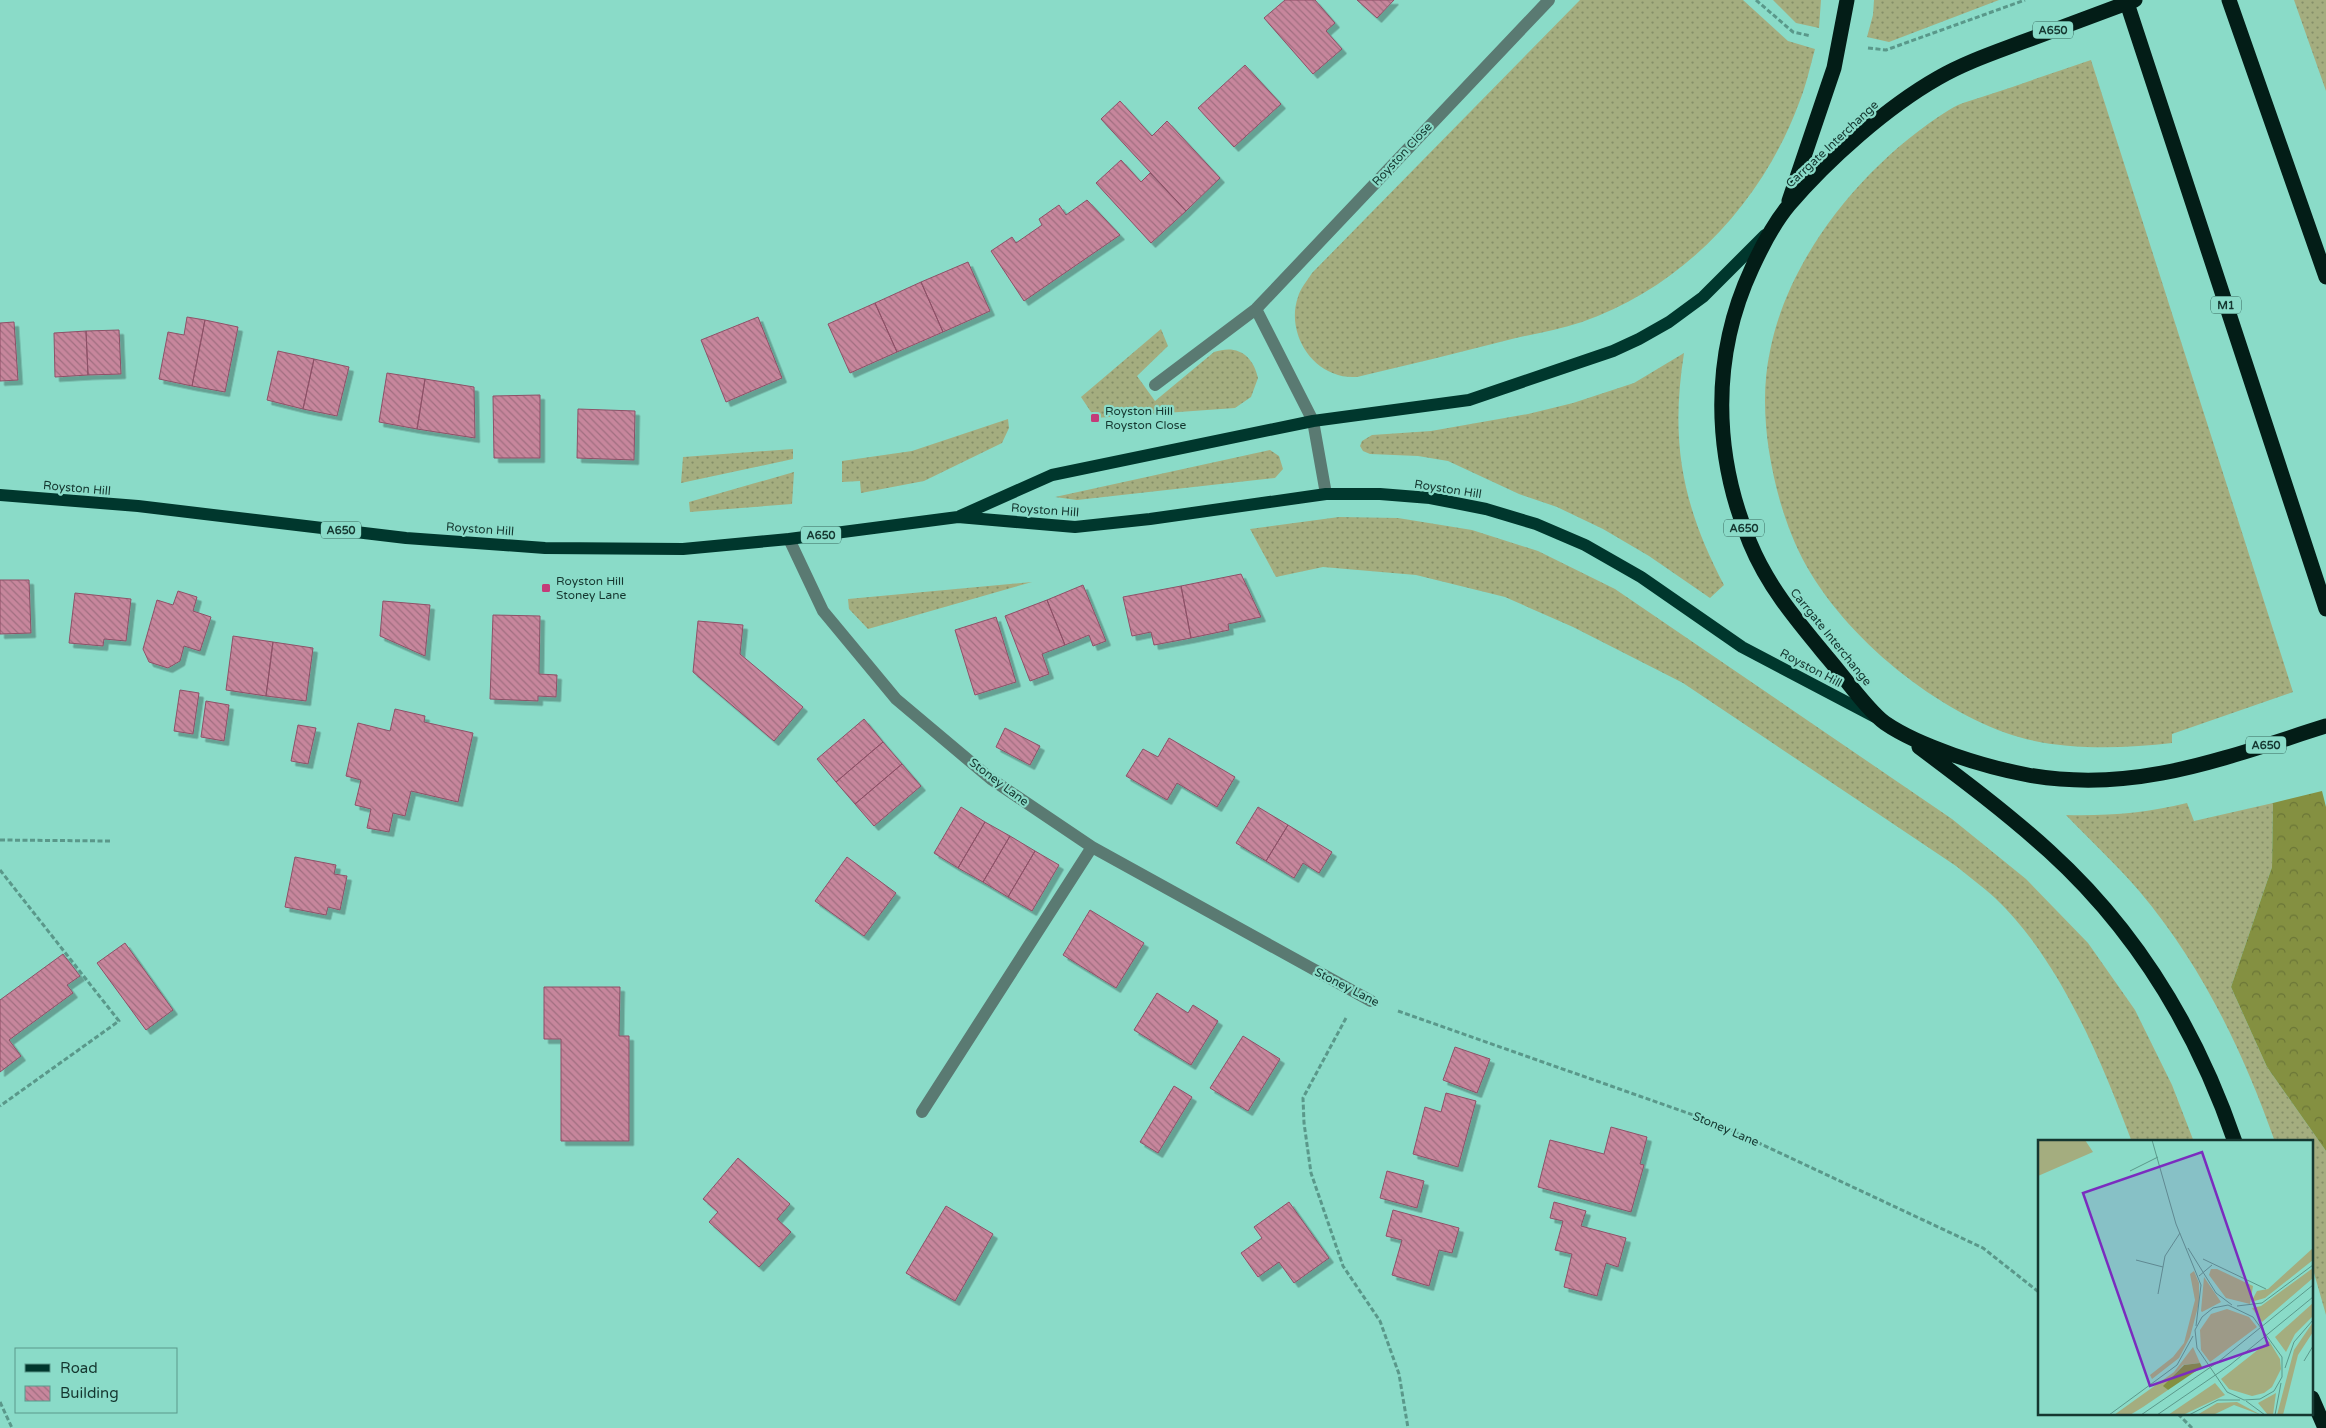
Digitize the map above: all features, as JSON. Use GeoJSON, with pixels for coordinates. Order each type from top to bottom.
{"type":"FeatureCollection","features":[{"type":"Feature","properties":{"kind":"highway"},"geometry":{"type":"LineString","coordinates":[[1787,208],[1834,68],[1847,0]]}},
{"type":"Feature","properties":{"kind":"highway","name":"M1"},"geometry":{"type":"LineString","coordinates":[[2126,0],[2326,609]]}},
{"type":"Feature","properties":{"kind":"highway","name":"Carrgate Interchange"},"geometry":{"type":"LineString","coordinates":[[2135,0],[1972,61],[1937,78],[1900,103],[1814,179],[1787,208],[1761,248],[1733,318],[1725,356],[1721,391],[1725,460],[1734,500],[1751,546],[1784,605],[1881,721],[1948,753],[1991,766],[2061,780],[2098,781],[2132,779],[2171,773],[2326,726]]}},
{"type":"Feature","properties":{"kind":"highway"},"geometry":{"type":"LineString","coordinates":[[2229,0],[2326,277]]}},
{"type":"Feature","properties":{"kind":"highway"},"geometry":{"type":"LineString","coordinates":[[1897,730],[2003,811],[2043,846],[2086,888],[2122,929],[2145,960],[2182,1021],[2226,1117],[2234,1140]]}},
{"type":"Feature","properties":{"kind":"highway"},"geometry":{"type":"LineString","coordinates":[[2314,1402],[2326,1428]]}},
{"type":"Feature","properties":{"kind":"main road","name":"Royston Hill"},"geometry":{"type":"LineString","coordinates":[[958,517],[1052,475],[1313,421],[1469,400],[1613,351],[1639,340],[1669,322],[1702,297],[1778,223]]}},
{"type":"Feature","properties":{"kind":"main road","name":"Royston Hill"},"geometry":{"type":"LineString","coordinates":[[0,495],[138,506],[406,538],[545,548],[683,549],[789,539],[958,517],[1075,527],[1150,519],[1326,494],[1380,494],[1430,498],[1486,509],[1536,524],[1585,545],[1641,577],[1742,647],[1881,721]]}},
{"type":"Feature","properties":{"kind":"street","name":"Royston Close"},"geometry":{"type":"LineString","coordinates":[[1155,385],[1256,309],[1549,0]]}},
{"type":"Feature","properties":{"kind":"street"},"geometry":{"type":"LineString","coordinates":[[1256,309],[1313,421],[1326,494]]}},
{"type":"Feature","properties":{"kind":"street","name":"Stoney Lane"},"geometry":{"type":"LineString","coordinates":[[789,539],[823,611],[896,699],[992,779],[1092,847],[1372,1002]]}},
{"type":"Feature","properties":{"kind":"street"},"geometry":{"type":"LineString","coordinates":[[922,1112],[1092,847]]}},
{"type":"Feature","properties":{"kind":"path"},"geometry":{"type":"LineString","coordinates":[[1756,0],[1793,32],[1806,35]]}},
{"type":"Feature","properties":{"kind":"path"},"geometry":{"type":"LineString","coordinates":[[1875,49],[1886,50],[2025,0]]}},
{"type":"Feature","properties":{"kind":"path"},"geometry":{"type":"LineString","coordinates":[[0,840],[110,841]]}},
{"type":"Feature","properties":{"kind":"path"},"geometry":{"type":"LineString","coordinates":[[0,870],[119,1021],[0,1106]]}},
{"type":"Feature","properties":{"kind":"path"},"geometry":{"type":"LineString","coordinates":[[1359,995],[1304,1098],[1304,1123],[1311,1173],[1343,1266],[1380,1321],[1400,1374],[1408,1428]]}},
{"type":"Feature","properties":{"kind":"path","name":"Stoney Lane"},"geometry":{"type":"LineString","coordinates":[[1372,1002],[1716,1123],[1983,1248],[2038,1291]]}},
{"type":"Feature","properties":{"kind":"path"},"geometry":{"type":"LineString","coordinates":[[0,1402],[12,1428]]}},
{"type":"Feature","properties":{"kind":"path"},"geometry":{"type":"LineString","coordinates":[[2180,1416],[2192,1428]]}},
{"type":"Feature","properties":{"kind":"green space"},"geometry":{"type":"Polygon","coordinates":[[[1580,0],[1743,0],[1788,41],[1815,49],[1806,83],[1783,140],[1764,174],[1741,207],[1714,237],[1685,264],[1653,287],[1619,307],[1582,322],[1357,377],[1338,375],[1317,363],[1308,355],[1302,344],[1297,333],[1295,321],[1295,309],[1299,294],[1312,273],[1580,0]]]}},
{"type":"Feature","properties":{"kind":"green space"},"geometry":{"type":"Polygon","coordinates":[[[1773,0],[1821,0],[1819,28],[1796,23],[1773,0]]]}},
{"type":"Feature","properties":{"kind":"green space"},"geometry":{"type":"Polygon","coordinates":[[[1874,0],[1999,0],[1889,42],[1867,37],[1873,15],[1874,0]]]}},
{"type":"Feature","properties":{"kind":"green space"},"geometry":{"type":"Polygon","coordinates":[[[2294,0],[2326,0],[2326,91],[2294,0]]]}},
{"type":"Feature","properties":{"kind":"green space"},"geometry":{"type":"Polygon","coordinates":[[[2091,60],[2293,692],[2172,734],[2172,743],[2088,747],[2067,746],[2025,739],[1975,720],[1943,702],[1912,681],[1882,657],[1855,631],[1831,603],[1811,573],[1790,532],[1782,509],[1767,439],[1765,413],[1766,375],[1770,351],[1780,315],[1794,280],[1813,246],[1836,213],[1861,183],[1919,131],[1954,107],[2091,60]]]}},
{"type":"Feature","properties":{"kind":"green space"},"geometry":{"type":"Polygon","coordinates":[[[1161,329],[1168,346],[1137,376],[1155,401],[1214,352],[1230,349],[1243,353],[1256,370],[1258,378],[1251,397],[1235,408],[1095,418],[1081,397],[1161,329]]]}},
{"type":"Feature","properties":{"kind":"green space"},"geometry":{"type":"Polygon","coordinates":[[[1684,353],[1678,416],[1683,472],[1698,528],[1724,585],[1710,598],[1649,556],[1603,529],[1557,507],[1519,494],[1448,461],[1418,456],[1370,454],[1363,451],[1360,446],[1362,441],[1372,435],[1431,431],[1528,414],[1573,403],[1634,383],[1684,353]]]}},
{"type":"Feature","properties":{"kind":"green space"},"geometry":{"type":"Polygon","coordinates":[[[1008,419],[1009,428],[1002,443],[924,481],[861,493],[860,481],[842,482],[842,461],[912,451],[1008,419]]]}},
{"type":"Feature","properties":{"kind":"green space"},"geometry":{"type":"Polygon","coordinates":[[[793,449],[793,459],[681,483],[683,457],[793,449]]]}},
{"type":"Feature","properties":{"kind":"green space"},"geometry":{"type":"Polygon","coordinates":[[[1270,450],[1279,456],[1283,469],[1275,478],[1077,500],[1055,497],[1270,450]]]}},
{"type":"Feature","properties":{"kind":"green space"},"geometry":{"type":"Polygon","coordinates":[[[794,472],[792,504],[690,512],[689,502],[794,472]]]}},
{"type":"Feature","properties":{"kind":"green space"},"geometry":{"type":"Polygon","coordinates":[[[1339,517],[1398,518],[1472,530],[1538,551],[1615,589],[1952,819],[2026,879],[2088,943],[2135,1010],[2172,1085],[2193,1140],[2131,1140],[2092,1045],[2058,980],[2018,922],[1994,897],[1956,866],[1683,683],[1573,627],[1505,597],[1416,575],[1323,567],[1276,577],[1250,529],[1339,517]]]}},
{"type":"Feature","properties":{"kind":"green space"},"geometry":{"type":"Polygon","coordinates":[[[1032,582],[868,629],[849,609],[848,599],[1032,582]]]}},
{"type":"Feature","properties":{"kind":"green space"},"geometry":{"type":"Polygon","coordinates":[[[2322,791],[2326,807],[2326,1151],[2267,1067],[2231,987],[2272,867],[2273,803],[2322,791]]]}},
{"type":"Feature","properties":{"kind":"green space"},"geometry":{"type":"Polygon","coordinates":[[[2187,803],[2194,821],[2273,803],[2272,867],[2231,987],[2267,1067],[2326,1151],[2326,1315],[2314,1273],[2314,1140],[2274,1140],[2235,1042],[2183,949],[2140,892],[2066,815],[2097,815],[2157,809],[2187,803]]]}},
{"type":"Feature","properties":{"kind":"building"},"geometry":{"type":"Polygon","coordinates":[[[1285,0],[1315,0],[1335,23],[1326,31],[1342,49],[1313,74],[1264,18],[1285,0]]]}},
{"type":"Feature","properties":{"kind":"building"},"geometry":{"type":"Polygon","coordinates":[[[1357,0],[1394,0],[1377,18],[1357,0]]]}},
{"type":"Feature","properties":{"kind":"building"},"geometry":{"type":"Polygon","coordinates":[[[1245,65],[1281,104],[1234,147],[1198,108],[1245,65]]]}},
{"type":"Feature","properties":{"kind":"building"},"geometry":{"type":"Polygon","coordinates":[[[1120,101],[1152,136],[1167,121],[1220,178],[1186,211],[1101,119],[1120,101]]]}},
{"type":"Feature","properties":{"kind":"building"},"geometry":{"type":"Polygon","coordinates":[[[1121,160],[1141,182],[1150,173],[1186,211],[1151,243],[1096,183],[1121,160]]]}},
{"type":"Feature","properties":{"kind":"building"},"geometry":{"type":"Polygon","coordinates":[[[1087,200],[1120,235],[1024,301],[991,251],[1012,237],[1016,243],[1042,225],[1039,219],[1059,205],[1066,215],[1087,200]]]}},
{"type":"Feature","properties":{"kind":"building"},"geometry":{"type":"Polygon","coordinates":[[[968,262],[990,311],[943,332],[921,282],[968,262]]]}},
{"type":"Feature","properties":{"kind":"building"},"geometry":{"type":"Polygon","coordinates":[[[921,282],[943,332],[897,352],[875,303],[921,282]]]}},
{"type":"Feature","properties":{"kind":"building"},"geometry":{"type":"Polygon","coordinates":[[[875,303],[897,352],[850,373],[828,324],[875,303]]]}},
{"type":"Feature","properties":{"kind":"building"},"geometry":{"type":"Polygon","coordinates":[[[187,317],[205,320],[192,386],[159,379],[168,332],[184,335],[187,317]]]}},
{"type":"Feature","properties":{"kind":"building"},"geometry":{"type":"Polygon","coordinates":[[[758,317],[782,378],[726,402],[701,340],[758,317]]]}},
{"type":"Feature","properties":{"kind":"building"},"geometry":{"type":"Polygon","coordinates":[[[205,320],[238,327],[225,392],[192,386],[205,320]]]}},
{"type":"Feature","properties":{"kind":"building"},"geometry":{"type":"Polygon","coordinates":[[[14,322],[18,380],[0,381],[0,323],[14,322]]]}},
{"type":"Feature","properties":{"kind":"building"},"geometry":{"type":"Polygon","coordinates":[[[119,330],[121,374],[88,375],[86,331],[119,330]]]}},
{"type":"Feature","properties":{"kind":"building"},"geometry":{"type":"Polygon","coordinates":[[[86,331],[88,375],[55,377],[54,333],[86,331]]]}},
{"type":"Feature","properties":{"kind":"building"},"geometry":{"type":"Polygon","coordinates":[[[278,351],[314,359],[303,409],[267,400],[278,351]]]}},
{"type":"Feature","properties":{"kind":"building"},"geometry":{"type":"Polygon","coordinates":[[[314,359],[349,367],[337,416],[303,409],[314,359]]]}},
{"type":"Feature","properties":{"kind":"building"},"geometry":{"type":"Polygon","coordinates":[[[387,373],[425,379],[417,429],[379,422],[387,373]]]}},
{"type":"Feature","properties":{"kind":"building"},"geometry":{"type":"Polygon","coordinates":[[[425,379],[474,387],[475,438],[417,429],[425,379]]]}},
{"type":"Feature","properties":{"kind":"building"},"geometry":{"type":"Polygon","coordinates":[[[540,395],[540,458],[494,458],[493,396],[540,395]]]}},
{"type":"Feature","properties":{"kind":"building"},"geometry":{"type":"Polygon","coordinates":[[[578,409],[635,411],[634,460],[577,458],[578,409]]]}},
{"type":"Feature","properties":{"kind":"building"},"geometry":{"type":"Polygon","coordinates":[[[1241,574],[1261,617],[1228,624],[1229,630],[1191,638],[1181,586],[1241,574]]]}},
{"type":"Feature","properties":{"kind":"building"},"geometry":{"type":"Polygon","coordinates":[[[0,580],[29,580],[31,633],[0,634],[0,580]]]}},
{"type":"Feature","properties":{"kind":"building"},"geometry":{"type":"Polygon","coordinates":[[[1083,585],[1106,641],[1093,646],[1089,635],[1065,645],[1047,600],[1083,585]]]}},
{"type":"Feature","properties":{"kind":"building"},"geometry":{"type":"Polygon","coordinates":[[[1181,586],[1191,638],[1154,645],[1151,632],[1132,636],[1123,597],[1181,586]]]}},
{"type":"Feature","properties":{"kind":"building"},"geometry":{"type":"Polygon","coordinates":[[[178,591],[197,597],[193,611],[211,617],[200,651],[184,646],[180,661],[168,668],[149,662],[143,649],[157,600],[173,605],[178,591]]]}},
{"type":"Feature","properties":{"kind":"building"},"geometry":{"type":"Polygon","coordinates":[[[75,593],[131,599],[126,641],[104,639],[103,646],[69,643],[75,593]]]}},
{"type":"Feature","properties":{"kind":"building"},"geometry":{"type":"Polygon","coordinates":[[[1047,600],[1065,645],[1042,654],[1049,674],[1030,681],[1005,616],[1047,600]]]}},
{"type":"Feature","properties":{"kind":"building"},"geometry":{"type":"Polygon","coordinates":[[[383,601],[430,605],[425,656],[380,636],[383,601]]]}},
{"type":"Feature","properties":{"kind":"building"},"geometry":{"type":"Polygon","coordinates":[[[493,615],[540,616],[539,674],[557,675],[556,697],[538,696],[538,701],[490,699],[493,615]]]}},
{"type":"Feature","properties":{"kind":"building"},"geometry":{"type":"Polygon","coordinates":[[[996,617],[1016,682],[975,695],[955,630],[996,617]]]}},
{"type":"Feature","properties":{"kind":"building"},"geometry":{"type":"Polygon","coordinates":[[[698,621],[743,625],[740,654],[803,707],[774,741],[693,672],[698,621]]]}},
{"type":"Feature","properties":{"kind":"building"},"geometry":{"type":"Polygon","coordinates":[[[233,636],[273,642],[266,696],[226,690],[233,636]]]}},
{"type":"Feature","properties":{"kind":"building"},"geometry":{"type":"Polygon","coordinates":[[[273,642],[313,648],[306,701],[266,696],[273,642]]]}},
{"type":"Feature","properties":{"kind":"building"},"geometry":{"type":"Polygon","coordinates":[[[180,690],[199,693],[193,734],[174,731],[180,690]]]}},
{"type":"Feature","properties":{"kind":"building"},"geometry":{"type":"Polygon","coordinates":[[[206,701],[229,705],[224,741],[201,737],[206,701]]]}},
{"type":"Feature","properties":{"kind":"building"},"geometry":{"type":"Polygon","coordinates":[[[395,709],[425,716],[424,722],[473,733],[458,802],[411,791],[405,816],[393,813],[389,832],[367,828],[371,809],[355,805],[361,780],[346,776],[358,723],[390,731],[395,709]]]}},
{"type":"Feature","properties":{"kind":"building"},"geometry":{"type":"Polygon","coordinates":[[[864,719],[883,742],[836,782],[817,759],[864,719]]]}},
{"type":"Feature","properties":{"kind":"building"},"geometry":{"type":"Polygon","coordinates":[[[298,725],[316,728],[308,764],[291,761],[298,725]]]}},
{"type":"Feature","properties":{"kind":"building"},"geometry":{"type":"Polygon","coordinates":[[[1005,728],[1040,746],[1030,765],[996,747],[1005,728]]]}},
{"type":"Feature","properties":{"kind":"building"},"geometry":{"type":"Polygon","coordinates":[[[1169,738],[1235,777],[1217,807],[1177,783],[1167,800],[1126,776],[1143,749],[1158,757],[1169,738]]]}},
{"type":"Feature","properties":{"kind":"building"},"geometry":{"type":"Polygon","coordinates":[[[883,742],[902,764],[855,804],[836,782],[883,742]]]}},
{"type":"Feature","properties":{"kind":"building"},"geometry":{"type":"Polygon","coordinates":[[[902,764],[921,786],[874,826],[855,804],[902,764]]]}},
{"type":"Feature","properties":{"kind":"building"},"geometry":{"type":"Polygon","coordinates":[[[961,807],[985,822],[958,868],[934,853],[961,807]]]}},
{"type":"Feature","properties":{"kind":"building"},"geometry":{"type":"Polygon","coordinates":[[[1258,807],[1288,825],[1266,861],[1236,843],[1258,807]]]}},
{"type":"Feature","properties":{"kind":"building"},"geometry":{"type":"Polygon","coordinates":[[[985,822],[1010,836],[983,882],[958,868],[985,822]]]}},
{"type":"Feature","properties":{"kind":"building"},"geometry":{"type":"Polygon","coordinates":[[[1288,825],[1332,852],[1319,873],[1303,863],[1294,878],[1266,861],[1288,825]]]}},
{"type":"Feature","properties":{"kind":"building"},"geometry":{"type":"Polygon","coordinates":[[[1010,836],[1035,851],[1008,897],[983,882],[1010,836]]]}},
{"type":"Feature","properties":{"kind":"building"},"geometry":{"type":"Polygon","coordinates":[[[1035,851],[1059,865],[1032,911],[1008,897],[1035,851]]]}},
{"type":"Feature","properties":{"kind":"building"},"geometry":{"type":"Polygon","coordinates":[[[295,857],[336,865],[334,874],[347,876],[340,910],[328,907],[326,915],[285,907],[295,857]]]}},
{"type":"Feature","properties":{"kind":"building"},"geometry":{"type":"Polygon","coordinates":[[[847,857],[896,893],[864,936],[815,901],[847,857]]]}},
{"type":"Feature","properties":{"kind":"building"},"geometry":{"type":"Polygon","coordinates":[[[1090,910],[1144,943],[1116,988],[1063,955],[1090,910]]]}},
{"type":"Feature","properties":{"kind":"building"},"geometry":{"type":"Polygon","coordinates":[[[125,943],[173,1010],[146,1030],[97,963],[125,943]]]}},
{"type":"Feature","properties":{"kind":"building"},"geometry":{"type":"Polygon","coordinates":[[[63,954],[80,976],[67,985],[73,993],[9,1040],[21,1056],[0,1072],[0,1000],[63,954]]]}},
{"type":"Feature","properties":{"kind":"building"},"geometry":{"type":"Polygon","coordinates":[[[544,987],[620,987],[619,1036],[629,1036],[629,1141],[561,1141],[561,1039],[544,1039],[544,987]]]}},
{"type":"Feature","properties":{"kind":"building"},"geometry":{"type":"Polygon","coordinates":[[[1157,993],[1188,1013],[1193,1005],[1218,1021],[1191,1065],[1134,1030],[1157,993]]]}},
{"type":"Feature","properties":{"kind":"building"},"geometry":{"type":"Polygon","coordinates":[[[1243,1036],[1280,1059],[1248,1111],[1210,1088],[1243,1036]]]}},
{"type":"Feature","properties":{"kind":"building"},"geometry":{"type":"Polygon","coordinates":[[[1455,1047],[1490,1059],[1477,1093],[1443,1080],[1455,1047]]]}},
{"type":"Feature","properties":{"kind":"building"},"geometry":{"type":"Polygon","coordinates":[[[1174,1086],[1192,1097],[1158,1153],[1140,1142],[1174,1086]]]}},
{"type":"Feature","properties":{"kind":"building"},"geometry":{"type":"Polygon","coordinates":[[[1446,1093],[1476,1101],[1458,1167],[1413,1154],[1425,1107],[1441,1112],[1446,1093]]]}},
{"type":"Feature","properties":{"kind":"building"},"geometry":{"type":"Polygon","coordinates":[[[1611,1127],[1647,1137],[1640,1164],[1644,1165],[1631,1212],[1538,1187],[1550,1140],[1604,1154],[1611,1127]]]}},
{"type":"Feature","properties":{"kind":"building"},"geometry":{"type":"Polygon","coordinates":[[[738,1158],[790,1204],[777,1219],[791,1232],[759,1267],[709,1222],[718,1212],[703,1199],[738,1158]]]}},
{"type":"Feature","properties":{"kind":"building"},"geometry":{"type":"Polygon","coordinates":[[[1387,1171],[1424,1181],[1417,1208],[1380,1198],[1387,1171]]]}},
{"type":"Feature","properties":{"kind":"building"},"geometry":{"type":"Polygon","coordinates":[[[1289,1202],[1329,1258],[1294,1283],[1279,1262],[1258,1277],[1241,1253],[1262,1238],[1254,1227],[1289,1202]]]}},
{"type":"Feature","properties":{"kind":"building"},"geometry":{"type":"Polygon","coordinates":[[[1554,1202],[1586,1211],[1581,1226],[1626,1238],[1618,1267],[1606,1263],[1597,1296],[1564,1287],[1572,1254],[1555,1250],[1563,1221],[1550,1218],[1554,1202]]]}},
{"type":"Feature","properties":{"kind":"building"},"geometry":{"type":"Polygon","coordinates":[[[946,1206],[993,1234],[955,1301],[906,1273],[946,1206]]]}},
{"type":"Feature","properties":{"kind":"building"},"geometry":{"type":"Polygon","coordinates":[[[1393,1210],[1459,1228],[1452,1253],[1439,1250],[1429,1286],[1392,1275],[1402,1240],[1386,1236],[1393,1210]]]}},
{"type":"Feature","properties":{"kind":"place","name":"Royston Hill Royston Close"},"geometry":{"type":"Point","coordinates":[1095,418]}},
{"type":"Feature","properties":{"kind":"place","name":"Royston Hill Stoney Lane"},"geometry":{"type":"Point","coordinates":[546,588]}}]}
